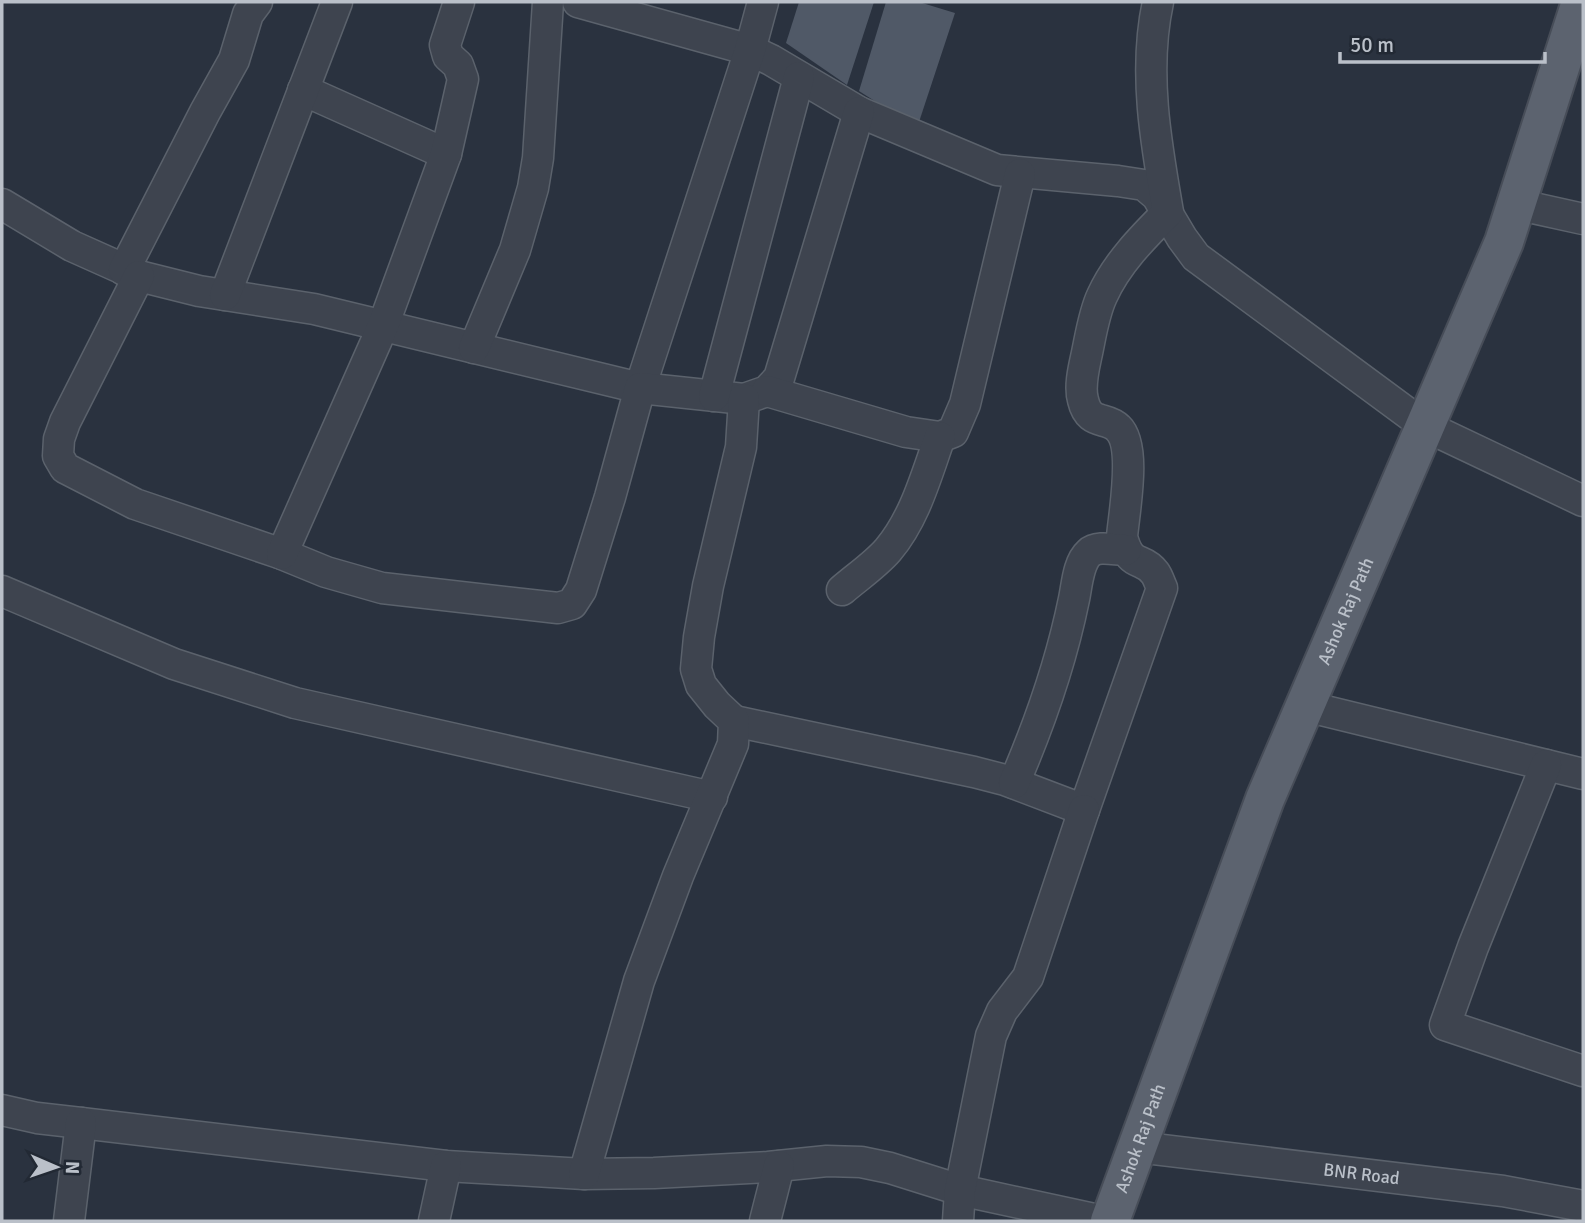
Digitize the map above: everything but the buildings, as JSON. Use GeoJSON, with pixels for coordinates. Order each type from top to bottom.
{"type":"FeatureCollection","features":[{"type":"Feature","properties":{"kind":"main road","name":"Ashok Raj Path"},"geometry":{"type":"LineString","coordinates":[[1110,1221],[1265,799],[1504,242],[1581,2]]}},
{"type":"Feature","properties":{"kind":"street"},"geometry":{"type":"LineString","coordinates":[[257,2],[248,14],[234,60],[132,273],[65,422],[59,439],[58,456],[65,468],[135,504],[282,554],[326,572],[382,588],[558,608],[572,604],[581,590],[640,388],[750,50],[763,2]]}},
{"type":"Feature","properties":{"kind":"street"},"geometry":{"type":"LineString","coordinates":[[225,295],[337,2]]}},
{"type":"Feature","properties":{"kind":"street"},"geometry":{"type":"LineString","coordinates":[[282,554],[383,326],[446,154],[463,79],[458,65],[449,56],[445,45],[459,2]]}},
{"type":"Feature","properties":{"kind":"street"},"geometry":{"type":"LineString","coordinates":[[474,348],[515,250],[533,188],[538,158],[548,2]]}},
{"type":"Feature","properties":{"kind":"street"},"geometry":{"type":"LineString","coordinates":[[578,2],[750,50],[859,112],[998,170],[1144,185],[1157,196],[1196,257],[1425,426],[1583,501]]}},
{"type":"Feature","properties":{"kind":"street"},"geometry":{"type":"LineString","coordinates":[[1158,2],[1153,41],[1152,94],[1156,149],[1168,212]]}},
{"type":"Feature","properties":{"kind":"street"},"geometry":{"type":"LineString","coordinates":[[714,396],[799,77]]}},
{"type":"Feature","properties":{"kind":"street"},"geometry":{"type":"LineString","coordinates":[[303,90],[446,154]]}},
{"type":"Feature","properties":{"kind":"street"},"geometry":{"type":"LineString","coordinates":[[859,112],[779,377],[755,395],[708,586],[696,669],[701,685],[734,721],[974,772],[1014,783],[1084,810]]}},
{"type":"Feature","properties":{"kind":"street"},"geometry":{"type":"LineString","coordinates":[[2,204],[72,246],[132,273],[170,285],[314,309],[640,388],[714,396],[755,395],[906,432],[940,436],[953,432],[960,421],[1020,174]]}},
{"type":"Feature","properties":{"kind":"street"},"geometry":{"type":"LineString","coordinates":[[1515,204],[1583,219]]}},
{"type":"Feature","properties":{"kind":"street"},"geometry":{"type":"LineString","coordinates":[[958,1221],[960,1190],[991,1036],[1002,1011],[1028,977],[1162,588],[1155,572],[1133,561],[1122,537],[1128,452],[1123,433],[1115,425],[1101,422],[1088,413],[1082,399],[1082,386],[1102,296],[1126,257],[1168,212]]}},
{"type":"Feature","properties":{"kind":"street"},"geometry":{"type":"LineString","coordinates":[[842,590],[885,553],[900,535],[919,496],[940,436]]}},
{"type":"Feature","properties":{"kind":"street"},"geometry":{"type":"LineString","coordinates":[[1014,783],[1038,729],[1062,656],[1080,571],[1089,553],[1099,548],[1126,550]]}},
{"type":"Feature","properties":{"kind":"street"},"geometry":{"type":"LineString","coordinates":[[2,591],[174,664],[295,703],[712,797]]}},
{"type":"Feature","properties":{"kind":"street"},"geometry":{"type":"LineString","coordinates":[[1305,706],[1583,774]]}},
{"type":"Feature","properties":{"kind":"street"},"geometry":{"type":"LineString","coordinates":[[584,1174],[639,981],[733,744],[734,721]]}},
{"type":"Feature","properties":{"kind":"street"},"geometry":{"type":"LineString","coordinates":[[1546,765],[1473,947],[1445,1025],[1583,1071]]}},
{"type":"Feature","properties":{"kind":"street"},"geometry":{"type":"LineString","coordinates":[[2,1110],[81,1124],[446,1166],[584,1174],[654,1173],[827,1161],[860,1162],[890,1168],[960,1190],[1103,1221]]}},
{"type":"Feature","properties":{"kind":"street"},"geometry":{"type":"LineString","coordinates":[[69,1221],[81,1124]]}},
{"type":"Feature","properties":{"kind":"street","name":"BNR Road"},"geometry":{"type":"LineString","coordinates":[[1137,1147],[1503,1191],[1583,1206]]}},
{"type":"Feature","properties":{"kind":"street"},"geometry":{"type":"LineString","coordinates":[[434,1221],[446,1166]]}},
{"type":"Feature","properties":{"kind":"street"},"geometry":{"type":"LineString","coordinates":[[765,1221],[779,1166]]}}]}
